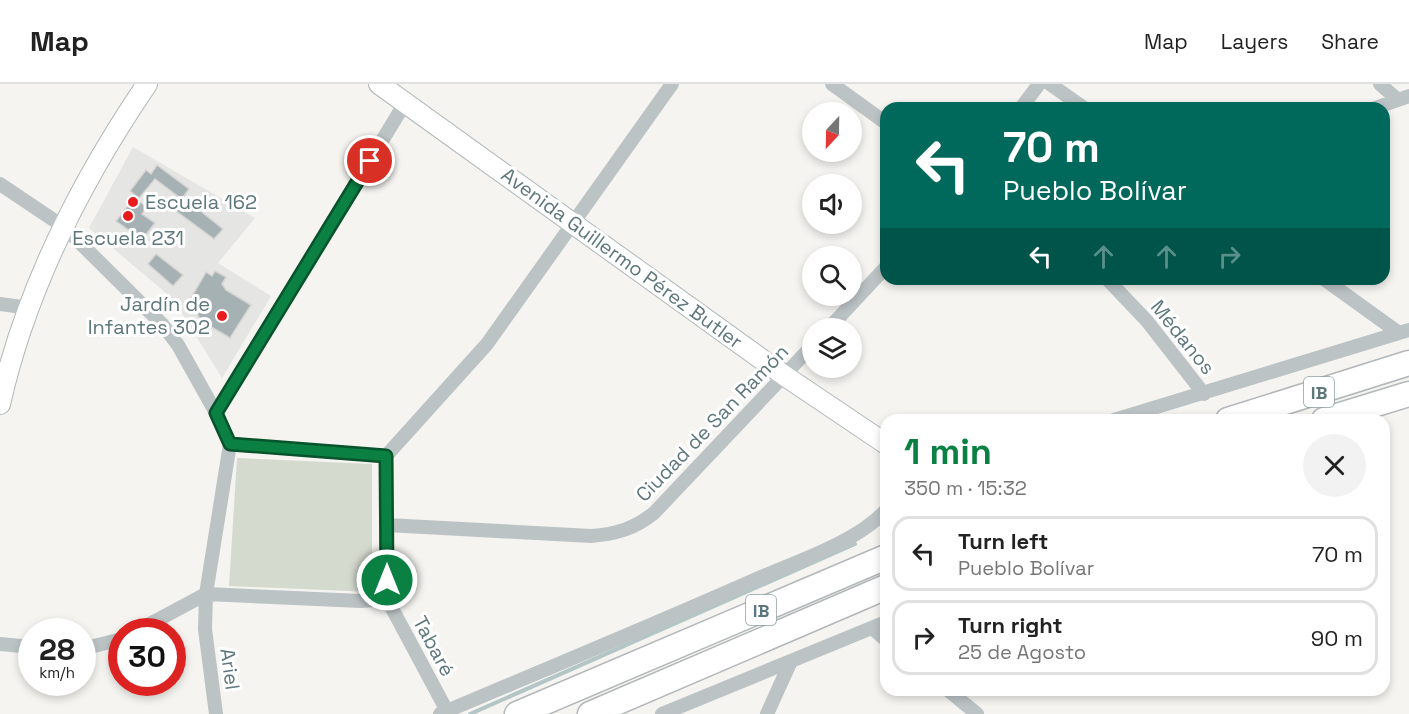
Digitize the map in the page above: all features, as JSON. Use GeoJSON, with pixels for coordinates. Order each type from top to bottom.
{"type":"FeatureCollection","features":[{"type":"Feature","properties":{"kind":"highway","name":"IB"},"geometry":{"type":"LineString","coordinates":[[1247,414],[1409,363]]}},
{"type":"Feature","properties":{"kind":"highway","name":"IB"},"geometry":{"type":"LineString","coordinates":[[1344,414],[1409,394]]}},
{"type":"Feature","properties":{"kind":"highway","name":"IB"},"geometry":{"type":"LineString","coordinates":[[517,714],[880,560]]}},
{"type":"Feature","properties":{"kind":"highway","name":"IB"},"geometry":{"type":"LineString","coordinates":[[590,714],[880,590]]}},
{"type":"Feature","properties":{"kind":"street"},"geometry":{"type":"LineString","coordinates":[[0,404],[15,345],[63,227],[110,143],[147,84]]}},
{"type":"Feature","properties":{"kind":"street","name":"Avenida Guillermo Pérez Butler"},"geometry":{"type":"LineString","coordinates":[[379,84],[866,432]]}},
{"type":"Feature","properties":{"kind":"street"},"geometry":{"type":"LineString","coordinates":[[0,184],[63,227],[162,324],[178,345],[216,413],[230,444],[386,456],[488,344],[672,84]]}},
{"type":"Feature","properties":{"kind":"street"},"geometry":{"type":"LineString","coordinates":[[832,84],[880,119]]}},
{"type":"Feature","properties":{"kind":"street"},"geometry":{"type":"LineString","coordinates":[[1026,102],[1039,84]]}},
{"type":"Feature","properties":{"kind":"street"},"geometry":{"type":"LineString","coordinates":[[1050,84],[1076,102]]}},
{"type":"Feature","properties":{"kind":"street"},"geometry":{"type":"LineString","coordinates":[[1380,84],[1403,98]]}},
{"type":"Feature","properties":{"kind":"street"},"geometry":{"type":"LineString","coordinates":[[216,413],[405,103]]}},
{"type":"Feature","properties":{"kind":"street"},"geometry":{"type":"LineString","coordinates":[[838,318],[880,273]]}},
{"type":"Feature","properties":{"kind":"street","name":"Médanos"},"geometry":{"type":"LineString","coordinates":[[1113,285],[1147,321],[1204,394]]}},
{"type":"Feature","properties":{"kind":"street"},"geometry":{"type":"LineString","coordinates":[[1333,285],[1404,332]]}},
{"type":"Feature","properties":{"kind":"street"},"geometry":{"type":"LineString","coordinates":[[0,304],[29,308]]}},
{"type":"Feature","properties":{"kind":"street"},"geometry":{"type":"LineString","coordinates":[[1135,414],[1404,332]]}},
{"type":"Feature","properties":{"kind":"street","name":"Ciudad de San Ramón"},"geometry":{"type":"LineString","coordinates":[[387,525],[591,536],[624,531],[640,524],[654,513],[802,357]]}},
{"type":"Feature","properties":{"kind":"street"},"geometry":{"type":"LineString","coordinates":[[866,432],[880,440]]}},
{"type":"Feature","properties":{"kind":"street"},"geometry":{"type":"LineString","coordinates":[[866,432],[880,444]]}},
{"type":"Feature","properties":{"kind":"street","name":"Ariel"},"geometry":{"type":"LineString","coordinates":[[216,714],[205,629],[206,594],[230,444]]}},
{"type":"Feature","properties":{"kind":"street","name":"Tabaré"},"geometry":{"type":"LineString","coordinates":[[386,456],[387,599],[444,712]]}},
{"type":"Feature","properties":{"kind":"street"},"geometry":{"type":"LineString","coordinates":[[444,712],[712,599],[831,546],[880,518]]}},
{"type":"Feature","properties":{"kind":"street"},"geometry":{"type":"LineString","coordinates":[[161,618],[206,594],[361,602],[387,599]]}},
{"type":"Feature","properties":{"kind":"street"},"geometry":{"type":"LineString","coordinates":[[662,714],[880,625]]}},
{"type":"Feature","properties":{"kind":"street"},"geometry":{"type":"LineString","coordinates":[[872,628],[880,635]]}},
{"type":"Feature","properties":{"kind":"street"},"geometry":{"type":"LineString","coordinates":[[0,644],[18,646]]}},
{"type":"Feature","properties":{"kind":"street"},"geometry":{"type":"LineString","coordinates":[[767,714],[791,661]]}},
{"type":"Feature","properties":{"kind":"street"},"geometry":{"type":"LineString","coordinates":[[955,696],[977,714]]}},
{"type":"Feature","properties":{"kind":"shaded area"},"geometry":{"type":"Polygon","coordinates":[[[133,147],[255,218],[218,263],[271,296],[222,378],[173,299],[89,228],[133,147]]]}},
{"type":"Feature","properties":{"kind":"shaded area"},"geometry":{"type":"Polygon","coordinates":[[[237,458],[372,464],[372,592],[229,586],[237,458]]]}},
{"type":"Feature","properties":{"kind":"building"},"geometry":{"type":"Polygon","coordinates":[[[157,165],[189,189],[183,197],[223,229],[214,239],[172,208],[180,198],[155,179],[139,198],[130,191],[146,170],[151,174],[157,165]]]}},
{"type":"Feature","properties":{"kind":"building"},"geometry":{"type":"Polygon","coordinates":[[[134,198],[147,207],[142,214],[155,223],[142,240],[116,221],[134,198]]]}},
{"type":"Feature","properties":{"kind":"building"},"geometry":{"type":"Polygon","coordinates":[[[156,254],[183,275],[173,286],[148,264],[156,254]]]}},
{"type":"Feature","properties":{"kind":"building"},"geometry":{"type":"Polygon","coordinates":[[[215,271],[226,277],[222,284],[226,290],[251,305],[230,338],[201,321],[194,307],[188,303],[206,272],[212,276],[215,271]]]}},
{"type":"Feature","properties":{"kind":"waterway"},"geometry":{"type":"LineString","coordinates":[[470,714],[855,544]]}},
{"type":"Feature","properties":{"kind":"place","name":"Escuela 162"},"geometry":{"type":"Point","coordinates":[133,202]}},
{"type":"Feature","properties":{"kind":"place","name":"Escuela 231"},"geometry":{"type":"Point","coordinates":[128,216]}},
{"type":"Feature","properties":{"kind":"place","name":"Jardín de Infantes 302"},"geometry":{"type":"Point","coordinates":[222,316]}},
{"type":"Feature","properties":{"kind":"route"},"geometry":{"type":"LineString","coordinates":[[370,161],[216,413],[230,444],[386,456],[387,580]]}}]}
